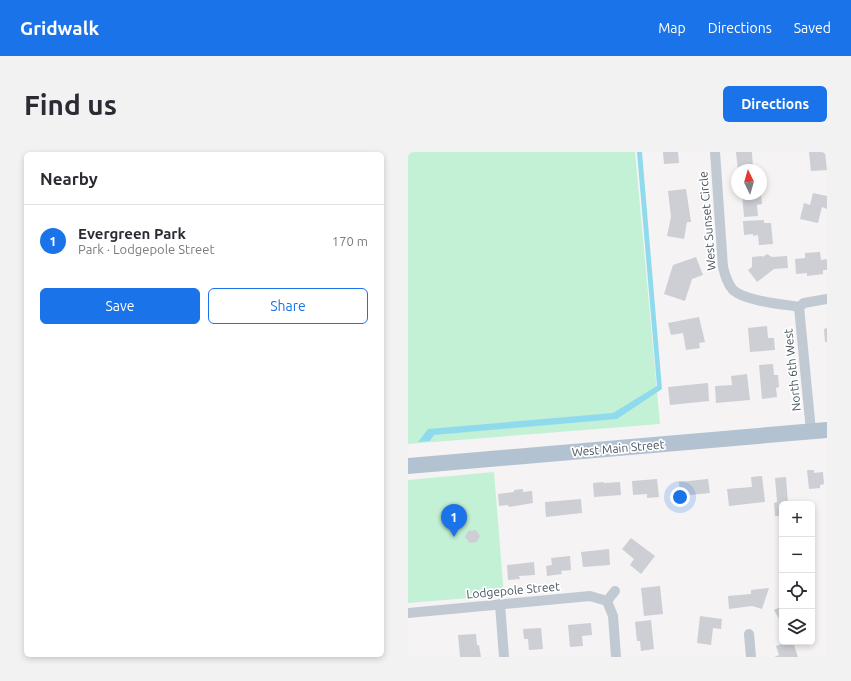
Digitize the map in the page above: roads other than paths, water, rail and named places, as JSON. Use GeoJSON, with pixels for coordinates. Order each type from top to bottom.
{"type":"FeatureCollection","features":[{"type":"Feature","properties":{"kind":"main road","name":"West Main Street"},"geometry":{"type":"LineString","coordinates":[[408,466],[827,430]]}},
{"type":"Feature","properties":{"kind":"street","name":"West Sunset Circle"},"geometry":{"type":"LineString","coordinates":[[715,152],[723,267],[729,284],[740,295],[799,307]]}},
{"type":"Feature","properties":{"kind":"street"},"geometry":{"type":"LineString","coordinates":[[799,307],[804,303],[827,299]]}},
{"type":"Feature","properties":{"kind":"street","name":"North 6th West"},"geometry":{"type":"LineString","coordinates":[[799,307],[811,431]]}},
{"type":"Feature","properties":{"kind":"street"},"geometry":{"type":"LineString","coordinates":[[615,591],[607,601],[613,616],[616,657]]}},
{"type":"Feature","properties":{"kind":"street","name":"Lodgepole Street"},"geometry":{"type":"LineString","coordinates":[[408,613],[590,596],[607,601]]}},
{"type":"Feature","properties":{"kind":"street"},"geometry":{"type":"LineString","coordinates":[[500,604],[504,657]]}},
{"type":"Feature","properties":{"kind":"street"},"geometry":{"type":"LineString","coordinates":[[749,634],[751,657]]}},
{"type":"Feature","properties":{"kind":"water"},"geometry":{"type":"Polygon","coordinates":[[[637,152],[642,152],[662,389],[617,419],[434,435],[430,441],[418,442],[428,429],[613,413],[657,386],[637,152]]]}},
{"type":"Feature","properties":{"kind":"place","name":"Evergreen Park"},"geometry":{"type":"Point","coordinates":[454,537]}}]}
